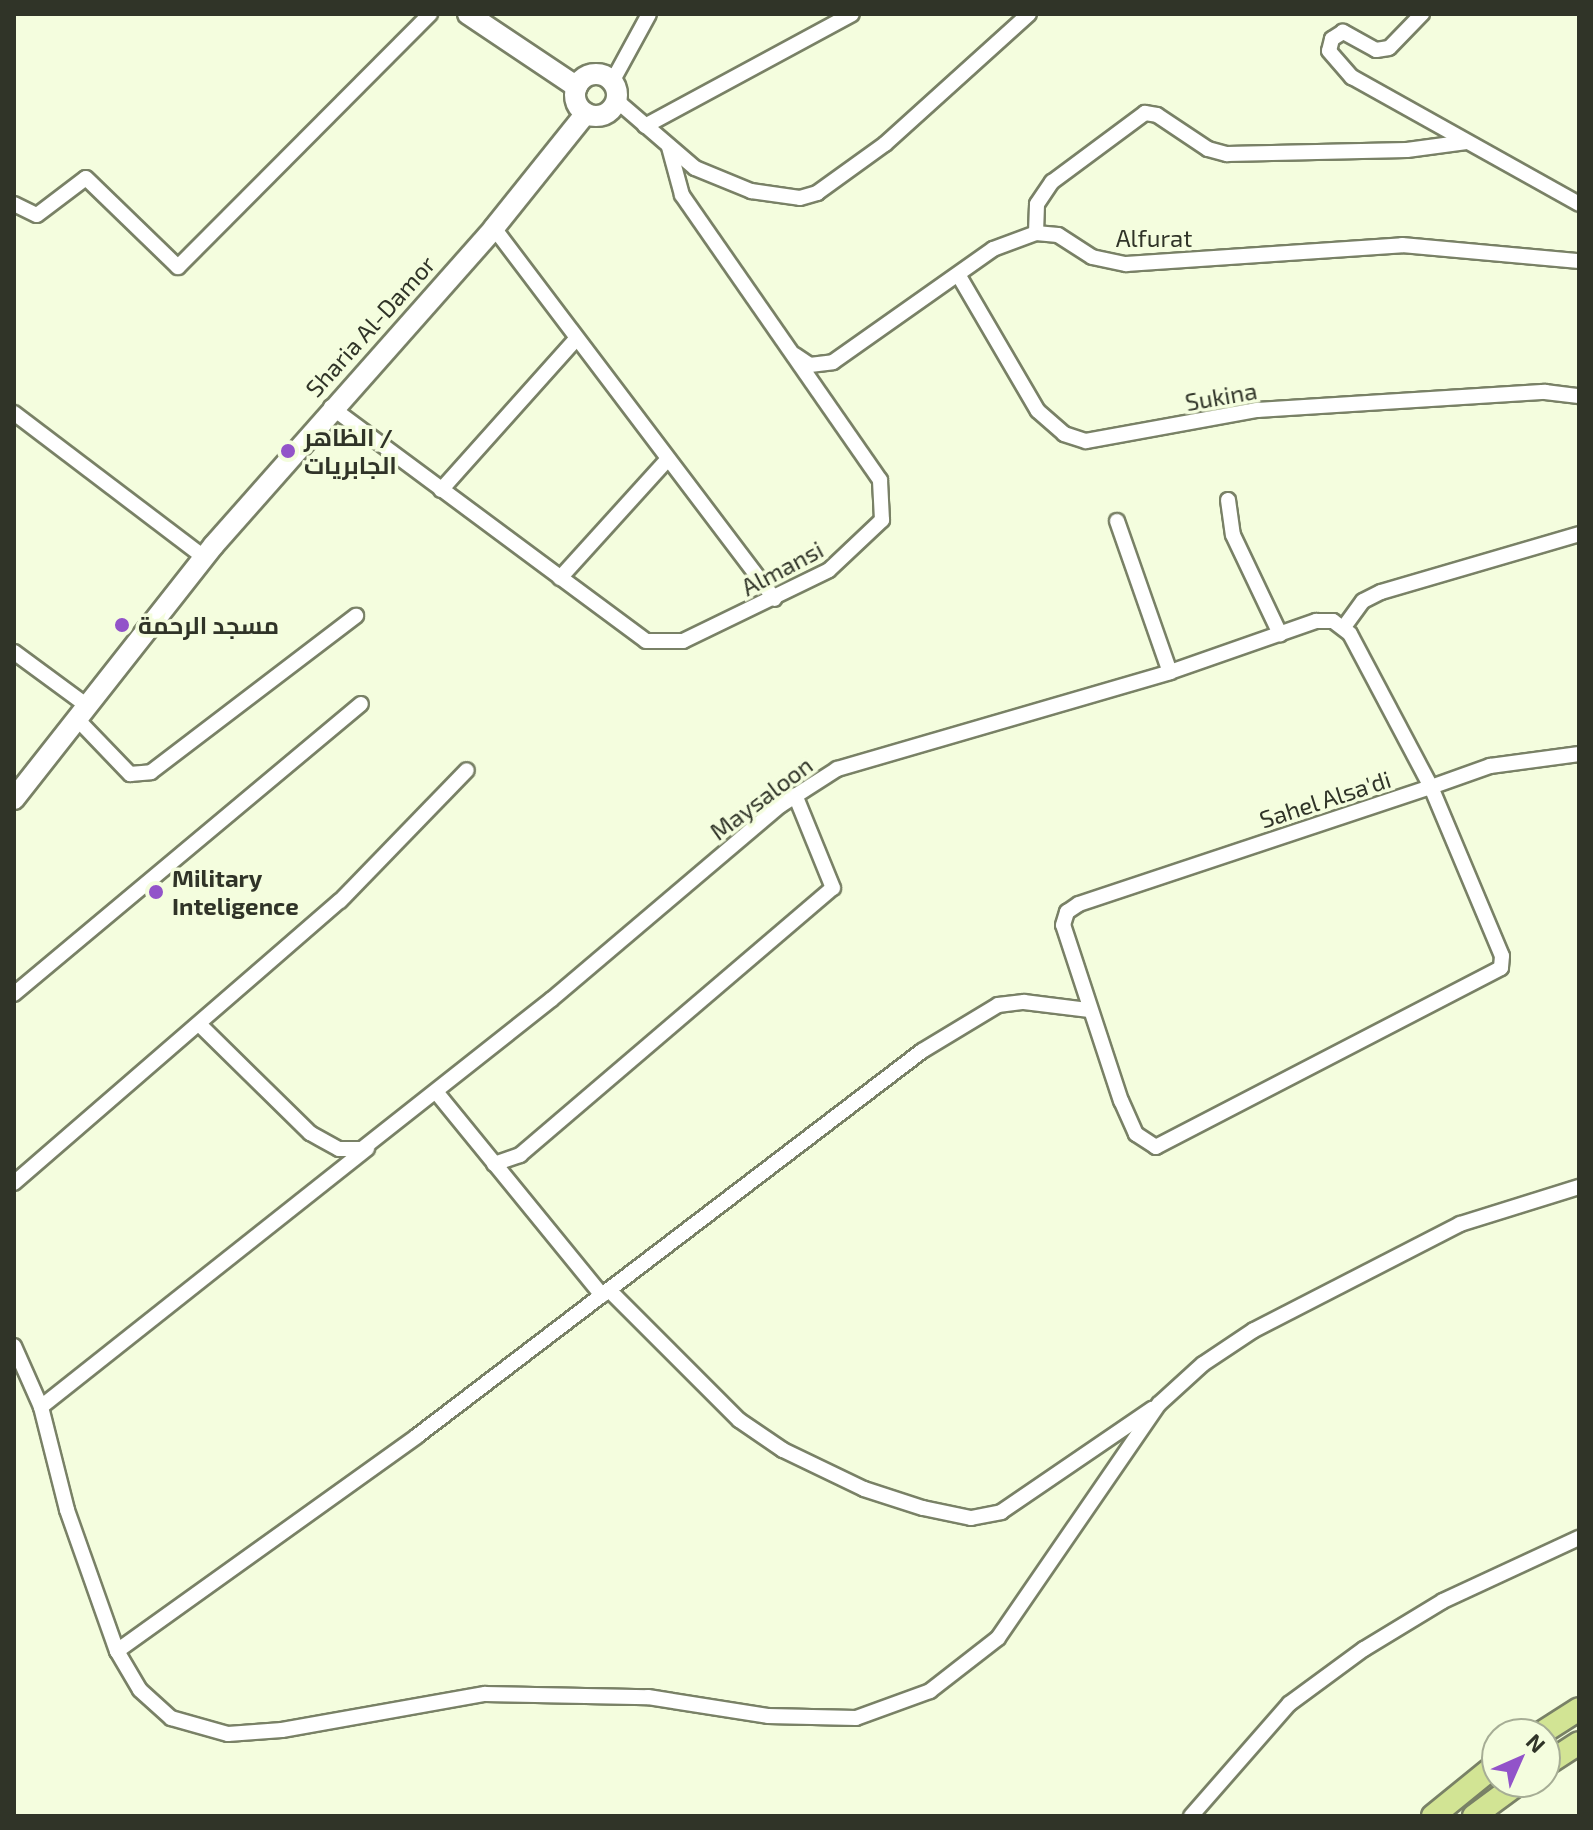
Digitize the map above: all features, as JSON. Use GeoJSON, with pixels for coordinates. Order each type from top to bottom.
{"type":"FeatureCollection","features":[{"type":"Feature","properties":{"kind":"main road"},"geometry":{"type":"LineString","coordinates":[[1561,1721],[1579,1709]]}},
{"type":"Feature","properties":{"kind":"main road"},"geometry":{"type":"LineString","coordinates":[[1561,1755],[1579,1743]]}},
{"type":"Feature","properties":{"kind":"main road"},"geometry":{"type":"LineString","coordinates":[[1433,1816],[1481,1777]]}},
{"type":"Feature","properties":{"kind":"main road"},"geometry":{"type":"LineString","coordinates":[[1474,1816],[1498,1798]]}},
{"type":"Feature","properties":{"kind":"street"},"geometry":{"type":"LineString","coordinates":[[14,204],[37,215],[86,178],[178,267],[430,14]]}},
{"type":"Feature","properties":{"kind":"street"},"geometry":{"type":"LineString","coordinates":[[468,14],[577,87]]}},
{"type":"Feature","properties":{"kind":"street"},"geometry":{"type":"LineString","coordinates":[[649,14],[614,91],[603,115],[586,113],[576,100],[577,87],[593,75],[614,91],[645,126],[695,168],[727,182],[791,198],[809,196],[885,144],[1029,14]]}},
{"type":"Feature","properties":{"kind":"street"},"geometry":{"type":"LineString","coordinates":[[645,126],[852,14]]}},
{"type":"Feature","properties":{"kind":"street"},"geometry":{"type":"LineString","coordinates":[[1422,14],[1381,51],[1343,32],[1332,39],[1329,51],[1352,77],[1579,204]]}},
{"type":"Feature","properties":{"kind":"street","name":"Sharia Al-Damor"},"geometry":{"type":"LineString","coordinates":[[14,799],[84,714],[204,557],[331,407],[494,228],[586,113]]}},
{"type":"Feature","properties":{"kind":"street"},"geometry":{"type":"LineString","coordinates":[[783,343],[805,363],[827,364],[959,276],[993,249],[1036,233],[1037,204],[1052,182],[1145,113],[1157,115],[1208,149],[1227,154],[1407,150],[1466,142]]}},
{"type":"Feature","properties":{"kind":"street","name":"Almansi"},"geometry":{"type":"LineString","coordinates":[[331,407],[646,641],[683,641],[775,599],[829,570],[872,536],[885,505],[880,480],[682,195],[669,147]]}},
{"type":"Feature","properties":{"kind":"street"},"geometry":{"type":"LineString","coordinates":[[494,228],[574,341],[775,599]]}},
{"type":"Feature","properties":{"kind":"street","name":"Alfurat"},"geometry":{"type":"LineString","coordinates":[[1036,233],[1058,235],[1092,257],[1126,264],[1402,245],[1579,261]]}},
{"type":"Feature","properties":{"kind":"street","name":"Sukina"},"geometry":{"type":"LineString","coordinates":[[959,276],[1038,411],[1054,428],[1086,441],[1257,410],[1545,392],[1579,396]]}},
{"type":"Feature","properties":{"kind":"street"},"geometry":{"type":"LineString","coordinates":[[441,490],[574,341]]}},
{"type":"Feature","properties":{"kind":"street"},"geometry":{"type":"LineString","coordinates":[[14,413],[204,557]]}},
{"type":"Feature","properties":{"kind":"street"},"geometry":{"type":"LineString","coordinates":[[560,578],[667,460]]}},
{"type":"Feature","properties":{"kind":"street"},"geometry":{"type":"LineString","coordinates":[[1228,500],[1233,535],[1280,634]]}},
{"type":"Feature","properties":{"kind":"street"},"geometry":{"type":"LineString","coordinates":[[1117,521],[1170,672]]}},
{"type":"Feature","properties":{"kind":"street"},"geometry":{"type":"LineString","coordinates":[[117,1651],[417,1436],[824,1122],[922,1051],[998,1005],[1024,1002],[1088,1010],[1130,1123],[1143,1141],[1156,1147],[1492,976],[1501,968],[1502,956],[1431,787],[1344,627],[1354,611],[1381,592],[1579,534]]}},
{"type":"Feature","properties":{"kind":"street"},"geometry":{"type":"LineString","coordinates":[[14,652],[84,714],[130,774],[151,772],[356,616]]}},
{"type":"Feature","properties":{"kind":"street","name":"Maysaloon"},"geometry":{"type":"LineString","coordinates":[[41,1407],[437,1093],[795,795],[837,769],[1170,672],[1322,620],[1344,627]]}},
{"type":"Feature","properties":{"kind":"street"},"geometry":{"type":"LineString","coordinates":[[14,994],[361,704]]}},
{"type":"Feature","properties":{"kind":"street","name":"Sahel Alsa'di"},"geometry":{"type":"LineString","coordinates":[[1088,1010],[1063,925],[1067,912],[1088,901],[1490,766],[1579,754]]}},
{"type":"Feature","properties":{"kind":"street"},"geometry":{"type":"LineString","coordinates":[[14,1183],[340,901],[467,770]]}},
{"type":"Feature","properties":{"kind":"street"},"geometry":{"type":"LineString","coordinates":[[494,1164],[520,1155],[833,888],[795,795]]}},
{"type":"Feature","properties":{"kind":"street"},"geometry":{"type":"LineString","coordinates":[[199,1024],[316,1138],[347,1150],[370,1146]]}},
{"type":"Feature","properties":{"kind":"street"},"geometry":{"type":"LineString","coordinates":[[437,1093],[605,1292],[739,1420],[772,1443],[864,1489],[923,1508],[971,1518],[1001,1512],[1159,1404],[1203,1364],[1254,1330],[1460,1224],[1579,1187]]}},
{"type":"Feature","properties":{"kind":"street"},"geometry":{"type":"LineString","coordinates":[[14,1346],[41,1407],[67,1510],[117,1651],[154,1706],[196,1729],[228,1734],[282,1730],[485,1694],[648,1697],[768,1716],[856,1718],[930,1691],[998,1638],[1159,1404]]}},
{"type":"Feature","properties":{"kind":"street"},"geometry":{"type":"LineString","coordinates":[[1191,1816],[1289,1704],[1364,1649],[1443,1601],[1579,1538]]}},
{"type":"Feature","properties":{"kind":"place","name":"الظاهر / الجابريات"},"geometry":{"type":"Point","coordinates":[288,451]}},
{"type":"Feature","properties":{"kind":"place","name":"مسجد الرحمة"},"geometry":{"type":"Point","coordinates":[122,625]}},
{"type":"Feature","properties":{"kind":"place","name":"Military Inteligence"},"geometry":{"type":"Point","coordinates":[156,892]}}]}
